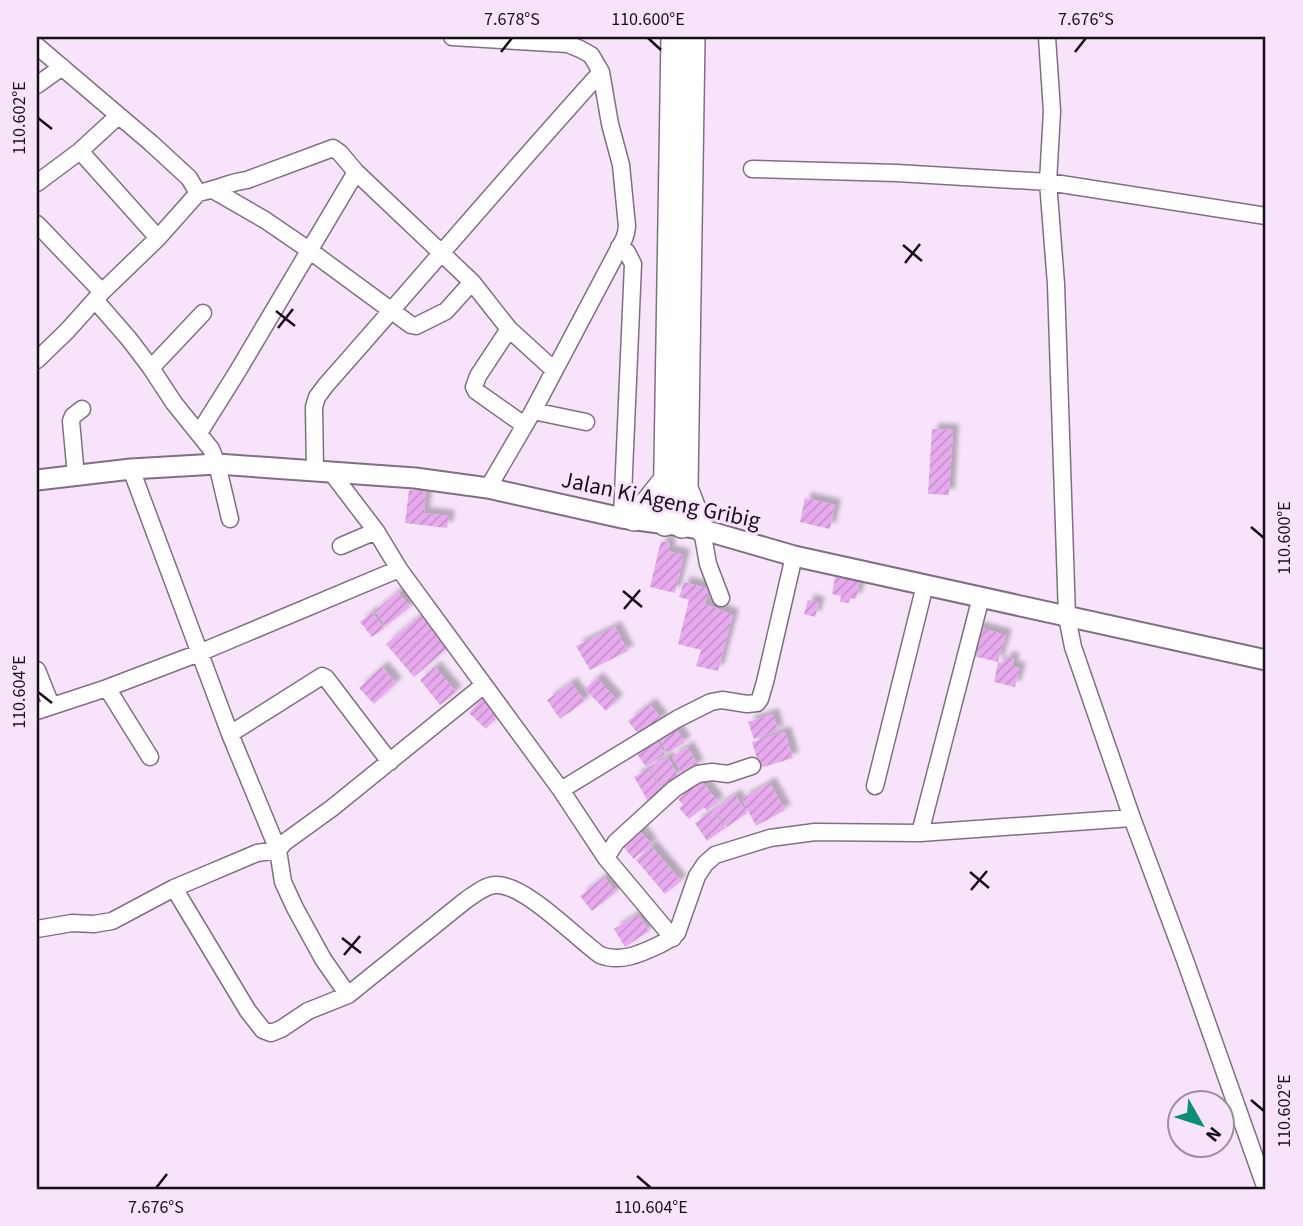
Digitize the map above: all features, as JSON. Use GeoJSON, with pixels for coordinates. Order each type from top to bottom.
{"type":"FeatureCollection","features":[{"type":"Feature","properties":{"kind":"highway"},"geometry":{"type":"LineString","coordinates":[[673,37],[676,483],[683,527]]}},
{"type":"Feature","properties":{"kind":"highway"},"geometry":{"type":"LineString","coordinates":[[676,483],[693,37]]}},
{"type":"Feature","properties":{"kind":"highway"},"geometry":{"type":"LineString","coordinates":[[628,519],[676,483]]}},
{"type":"Feature","properties":{"kind":"main road","name":"Jalan Ki Ageng Gribig"},"geometry":{"type":"LineString","coordinates":[[37,480],[217,464],[415,478],[488,488],[628,519],[683,527],[794,556],[1266,660]]}},
{"type":"Feature","properties":{"kind":"street"},"geometry":{"type":"LineString","coordinates":[[452,37],[568,44],[591,55],[601,72],[610,124],[621,165],[627,226],[588,309],[488,488]]}},
{"type":"Feature","properties":{"kind":"street"},"geometry":{"type":"LineString","coordinates":[[1046,37],[1052,111],[1048,182],[1056,284],[1067,617],[1073,647],[1132,818],[1266,1189]]}},
{"type":"Feature","properties":{"kind":"street"},"geometry":{"type":"LineString","coordinates":[[37,46],[206,192],[265,220],[411,325],[416,326],[446,311],[472,282]]}},
{"type":"Feature","properties":{"kind":"street"},"geometry":{"type":"LineString","coordinates":[[37,85],[62,67]]}},
{"type":"Feature","properties":{"kind":"street"},"geometry":{"type":"LineString","coordinates":[[601,72],[326,385],[317,397],[314,407],[323,472],[376,531],[399,569],[561,790],[606,858],[673,938]]}},
{"type":"Feature","properties":{"kind":"street"},"geometry":{"type":"LineString","coordinates":[[37,183],[80,151],[118,116]]}},
{"type":"Feature","properties":{"kind":"street"},"geometry":{"type":"LineString","coordinates":[[37,360],[206,192],[260,176],[332,148],[472,282],[509,329],[554,370]]}},
{"type":"Feature","properties":{"kind":"street"},"geometry":{"type":"LineString","coordinates":[[80,151],[158,238]]}},
{"type":"Feature","properties":{"kind":"street"},"geometry":{"type":"LineString","coordinates":[[752,169],[897,173],[1048,182],[1266,216]]}},
{"type":"Feature","properties":{"kind":"street"},"geometry":{"type":"LineString","coordinates":[[199,433],[356,172]]}},
{"type":"Feature","properties":{"kind":"street"},"geometry":{"type":"LineString","coordinates":[[40,234],[99,296],[174,403],[211,449],[230,519]]}},
{"type":"Feature","properties":{"kind":"street"},"geometry":{"type":"LineString","coordinates":[[619,247],[627,252],[632,264],[628,519]]}},
{"type":"Feature","properties":{"kind":"street"},"geometry":{"type":"LineString","coordinates":[[151,368],[202,313]]}},
{"type":"Feature","properties":{"kind":"street"},"geometry":{"type":"LineString","coordinates":[[509,329],[478,376],[474,387],[476,391],[528,418],[586,422]]}},
{"type":"Feature","properties":{"kind":"street"},"geometry":{"type":"LineString","coordinates":[[76,476],[71,421],[82,409]]}},
{"type":"Feature","properties":{"kind":"street"},"geometry":{"type":"LineString","coordinates":[[131,470],[230,734],[278,850],[283,882],[323,959],[348,995]]}},
{"type":"Feature","properties":{"kind":"street"},"geometry":{"type":"LineString","coordinates":[[683,527],[708,564],[721,598]]}},
{"type":"Feature","properties":{"kind":"street"},"geometry":{"type":"LineString","coordinates":[[341,545],[376,531]]}},
{"type":"Feature","properties":{"kind":"street"},"geometry":{"type":"LineString","coordinates":[[561,790],[677,719],[710,702],[722,700],[754,704],[758,701],[765,682],[794,556]]}},
{"type":"Feature","properties":{"kind":"street"},"geometry":{"type":"LineString","coordinates":[[37,670],[44,708],[107,688],[199,653],[399,569]]}},
{"type":"Feature","properties":{"kind":"street"},"geometry":{"type":"LineString","coordinates":[[875,786],[925,585]]}},
{"type":"Feature","properties":{"kind":"street"},"geometry":{"type":"LineString","coordinates":[[920,833],[981,597]]}},
{"type":"Feature","properties":{"kind":"street"},"geometry":{"type":"LineString","coordinates":[[230,734],[322,676],[390,762]]}},
{"type":"Feature","properties":{"kind":"street"},"geometry":{"type":"LineString","coordinates":[[37,929],[72,923],[112,921],[174,888],[257,853],[278,850],[484,685]]}},
{"type":"Feature","properties":{"kind":"street"},"geometry":{"type":"LineString","coordinates":[[107,688],[150,757]]}},
{"type":"Feature","properties":{"kind":"street"},"geometry":{"type":"LineString","coordinates":[[606,858],[616,842],[674,789],[691,778],[712,772],[728,774],[752,766]]}},
{"type":"Feature","properties":{"kind":"street"},"geometry":{"type":"LineString","coordinates":[[174,888],[248,1012],[263,1030],[276,1032],[308,1011],[348,995],[487,886],[509,887],[519,891],[592,949],[606,957],[624,958],[640,954],[673,938],[697,876],[715,855],[770,838],[815,832],[920,833],[1132,818]]}},
{"type":"Feature","properties":{"kind":"street"},"geometry":{"type":"LineString","coordinates":[[1250,1143],[1266,1142]]}},
{"type":"Feature","properties":{"kind":"building"},"geometry":{"type":"Polygon","coordinates":[[[932,429],[953,430],[949,495],[928,494],[932,429]]]}},
{"type":"Feature","properties":{"kind":"building"},"geometry":{"type":"Polygon","coordinates":[[[409,490],[426,492],[424,513],[449,516],[447,528],[405,523],[409,490]]]}},
{"type":"Feature","properties":{"kind":"building"},"geometry":{"type":"Polygon","coordinates":[[[805,498],[835,505],[830,529],[800,522],[805,498]]]}},
{"type":"Feature","properties":{"kind":"building"},"geometry":{"type":"Polygon","coordinates":[[[661,541],[670,543],[668,551],[684,555],[675,593],[650,587],[661,541]]]}},
{"type":"Feature","properties":{"kind":"building"},"geometry":{"type":"Polygon","coordinates":[[[848,574],[861,576],[856,599],[850,598],[849,603],[840,602],[841,596],[832,594],[835,577],[847,579],[848,574]]]}},
{"type":"Feature","properties":{"kind":"building"},"geometry":{"type":"Polygon","coordinates":[[[684,582],[709,589],[705,604],[733,615],[718,671],[696,666],[701,650],[678,644],[689,600],[679,597],[684,582]]]}},
{"type":"Feature","properties":{"kind":"building"},"geometry":{"type":"Polygon","coordinates":[[[398,592],[410,607],[386,626],[375,611],[398,592]]]}},
{"type":"Feature","properties":{"kind":"building"},"geometry":{"type":"Polygon","coordinates":[[[808,600],[819,603],[815,617],[804,614],[808,600]]]}},
{"type":"Feature","properties":{"kind":"building"},"geometry":{"type":"Polygon","coordinates":[[[427,610],[452,644],[414,677],[386,644],[427,610]]]}},
{"type":"Feature","properties":{"kind":"building"},"geometry":{"type":"Polygon","coordinates":[[[372,612],[384,628],[372,637],[360,622],[372,612]]]}},
{"type":"Feature","properties":{"kind":"building"},"geometry":{"type":"Polygon","coordinates":[[[615,627],[628,651],[590,670],[576,646],[615,627]]]}},
{"type":"Feature","properties":{"kind":"building"},"geometry":{"type":"Polygon","coordinates":[[[977,627],[1006,635],[998,662],[970,655],[977,627]]]}},
{"type":"Feature","properties":{"kind":"building"},"geometry":{"type":"Polygon","coordinates":[[[1006,657],[1014,659],[1012,667],[1020,668],[1015,687],[994,682],[998,662],[1004,663],[1006,657]]]}},
{"type":"Feature","properties":{"kind":"building"},"geometry":{"type":"Polygon","coordinates":[[[382,667],[396,683],[374,704],[359,688],[382,667]]]}},
{"type":"Feature","properties":{"kind":"building"},"geometry":{"type":"Polygon","coordinates":[[[435,667],[456,692],[440,705],[420,680],[435,667]]]}},
{"type":"Feature","properties":{"kind":"building"},"geometry":{"type":"Polygon","coordinates":[[[597,678],[617,700],[606,711],[585,689],[597,678]]]}},
{"type":"Feature","properties":{"kind":"building"},"geometry":{"type":"Polygon","coordinates":[[[571,683],[585,701],[560,719],[547,700],[571,683]]]}},
{"type":"Feature","properties":{"kind":"building"},"geometry":{"type":"Polygon","coordinates":[[[483,698],[500,714],[486,729],[469,713],[483,698]]]}},
{"type":"Feature","properties":{"kind":"building"},"geometry":{"type":"Polygon","coordinates":[[[650,704],[662,719],[640,736],[628,721],[650,704]]]}},
{"type":"Feature","properties":{"kind":"building"},"geometry":{"type":"Polygon","coordinates":[[[773,714],[778,731],[754,739],[748,722],[773,714]]]}},
{"type":"Feature","properties":{"kind":"building"},"geometry":{"type":"Polygon","coordinates":[[[675,727],[685,742],[668,753],[658,738],[675,727]]]}},
{"type":"Feature","properties":{"kind":"building"},"geometry":{"type":"Polygon","coordinates":[[[785,732],[793,758],[760,768],[752,742],[785,732]]]}},
{"type":"Feature","properties":{"kind":"building"},"geometry":{"type":"Polygon","coordinates":[[[655,738],[665,754],[646,767],[635,751],[655,738]]]}},
{"type":"Feature","properties":{"kind":"building"},"geometry":{"type":"Polygon","coordinates":[[[688,747],[698,766],[682,774],[672,756],[688,747]]]}},
{"type":"Feature","properties":{"kind":"building"},"geometry":{"type":"Polygon","coordinates":[[[668,757],[678,776],[660,787],[649,767],[668,757]]]}},
{"type":"Feature","properties":{"kind":"building"},"geometry":{"type":"Polygon","coordinates":[[[648,769],[663,794],[649,803],[634,777],[648,769]]]}},
{"type":"Feature","properties":{"kind":"building"},"geometry":{"type":"Polygon","coordinates":[[[701,780],[718,802],[707,811],[704,807],[689,819],[679,808],[683,805],[678,799],[701,780]]]}},
{"type":"Feature","properties":{"kind":"building"},"geometry":{"type":"Polygon","coordinates":[[[770,783],[785,810],[756,826],[742,799],[770,783]]]}},
{"type":"Feature","properties":{"kind":"building"},"geometry":{"type":"Polygon","coordinates":[[[735,795],[747,813],[727,827],[714,809],[735,795]]]}},
{"type":"Feature","properties":{"kind":"building"},"geometry":{"type":"Polygon","coordinates":[[[713,810],[725,828],[707,841],[695,823],[713,810]]]}},
{"type":"Feature","properties":{"kind":"building"},"geometry":{"type":"Polygon","coordinates":[[[638,828],[651,844],[634,859],[620,843],[638,828]]]}},
{"type":"Feature","properties":{"kind":"building"},"geometry":{"type":"Polygon","coordinates":[[[651,846],[681,881],[665,894],[636,860],[651,846]]]}},
{"type":"Feature","properties":{"kind":"building"},"geometry":{"type":"Polygon","coordinates":[[[604,877],[616,892],[592,911],[580,896],[604,877]]]}},
{"type":"Feature","properties":{"kind":"building"},"geometry":{"type":"Polygon","coordinates":[[[638,914],[649,931],[625,947],[614,929],[638,914]]]}}]}
